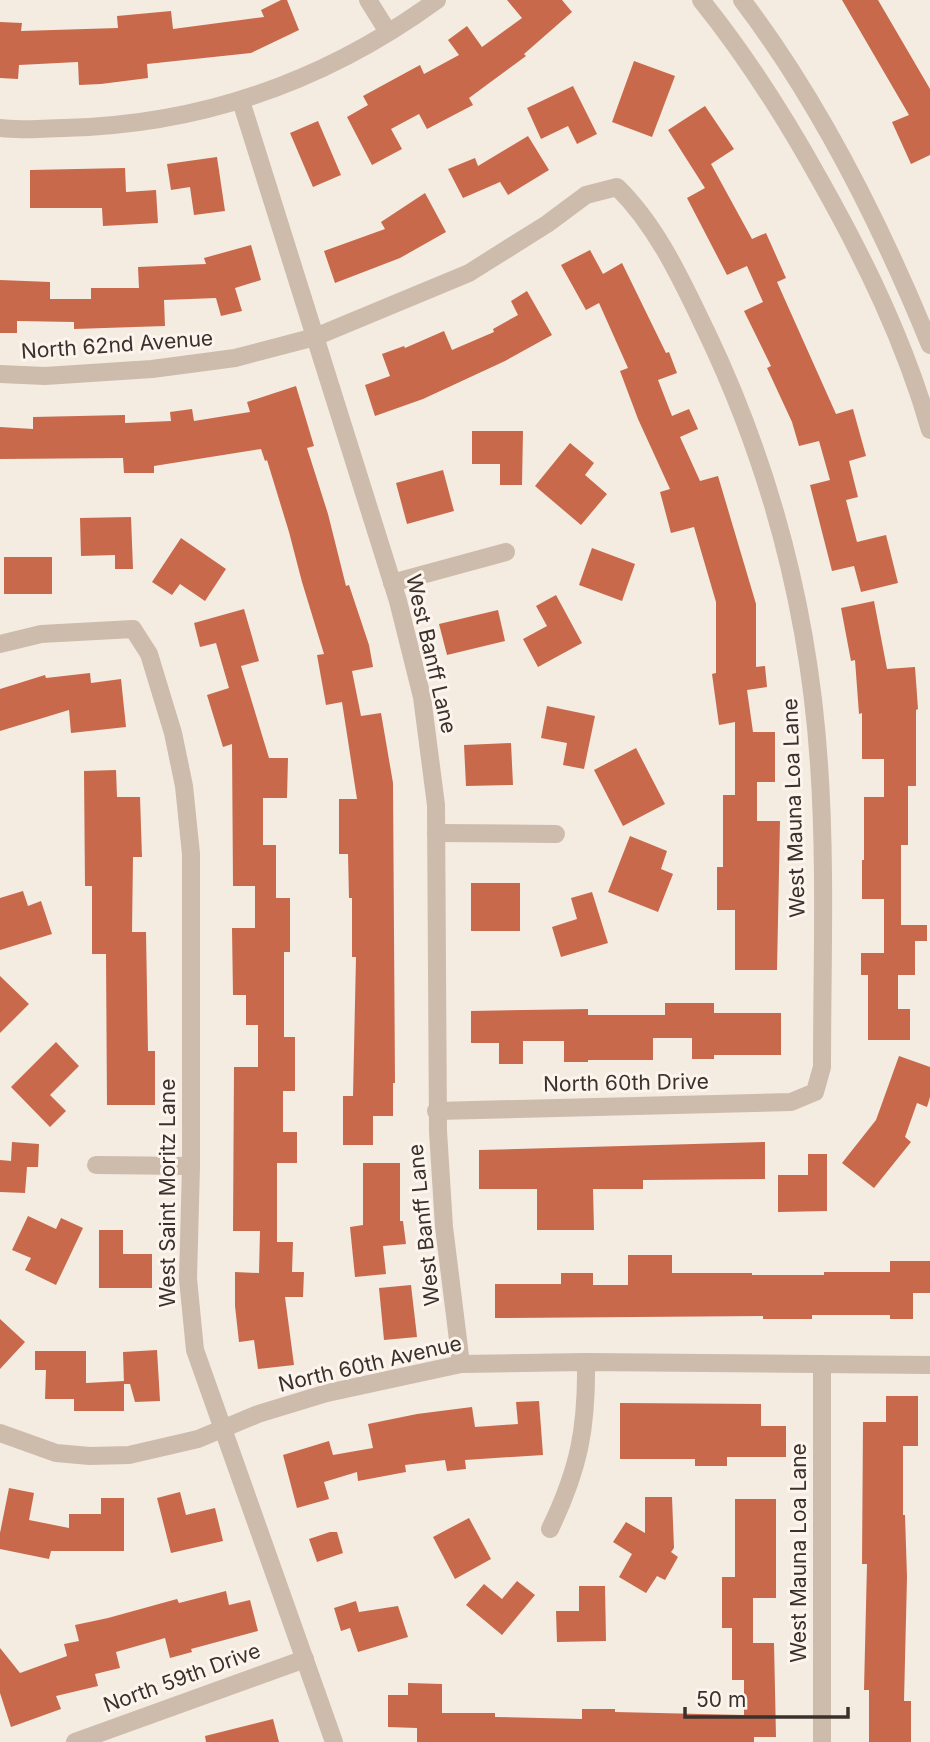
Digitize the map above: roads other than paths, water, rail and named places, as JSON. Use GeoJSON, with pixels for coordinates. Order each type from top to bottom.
{"type":"FeatureCollection","features":[{"type":"Feature","properties":{"kind":"street"},"geometry":{"type":"LineString","coordinates":[[368,0],[388,32]]}},
{"type":"Feature","properties":{"kind":"street"},"geometry":{"type":"LineString","coordinates":[[0,128],[103,127],[152,121],[241,101],[358,51],[437,0]]}},
{"type":"Feature","properties":{"kind":"street"},"geometry":{"type":"LineString","coordinates":[[701,0],[746,60],[803,150],[870,272],[897,334],[930,430]]}},
{"type":"Feature","properties":{"kind":"street"},"geometry":{"type":"LineString","coordinates":[[741,0],[791,71],[827,132],[892,256],[930,345]]}},
{"type":"Feature","properties":{"kind":"street","name":"West Banff Lane"},"geometry":{"type":"LineString","coordinates":[[241,101],[392,583],[422,697],[434,780],[436,833],[436,1111],[444,1227],[461,1364]]}},
{"type":"Feature","properties":{"kind":"street","name":"North 62nd Avenue"},"geometry":{"type":"LineString","coordinates":[[0,374],[45,376],[152,369],[235,358],[315,337],[469,273],[547,224],[586,195],[617,187]]}},
{"type":"Feature","properties":{"kind":"street","name":"West Mauna Loa Lane"},"geometry":{"type":"LineString","coordinates":[[617,187],[638,208],[685,287],[719,358],[753,443],[778,517],[795,589],[812,688],[819,765],[822,846],[822,1067],[815,1092]]}},
{"type":"Feature","properties":{"kind":"street"},"geometry":{"type":"LineString","coordinates":[[392,583],[506,552]]}},
{"type":"Feature","properties":{"kind":"street","name":"West Saint Moritz Lane"},"geometry":{"type":"LineString","coordinates":[[0,644],[41,634],[132,629],[149,654],[173,733],[184,786],[191,854],[191,1166],[188,1279],[195,1350],[334,1742]]}},
{"type":"Feature","properties":{"kind":"street"},"geometry":{"type":"LineString","coordinates":[[436,833],[556,834]]}},
{"type":"Feature","properties":{"kind":"street","name":"North 60th Drive"},"geometry":{"type":"LineString","coordinates":[[436,1111],[791,1102],[815,1092]]}},
{"type":"Feature","properties":{"kind":"street"},"geometry":{"type":"LineString","coordinates":[[96,1165],[191,1166]]}},
{"type":"Feature","properties":{"kind":"street"},"geometry":{"type":"LineString","coordinates":[[550,1529],[576,1469],[583,1437],[587,1396],[586,1362]]}},
{"type":"Feature","properties":{"kind":"street","name":"North 60th Avenue"},"geometry":{"type":"LineString","coordinates":[[0,1433],[55,1453],[129,1455],[198,1439],[258,1414],[327,1393],[461,1364],[586,1362],[930,1365]]}},
{"type":"Feature","properties":{"kind":"street","name":"West Mauna Loa Lane"},"geometry":{"type":"LineString","coordinates":[[822,1364],[822,1742]]}},
{"type":"Feature","properties":{"kind":"street","name":"North 59th Drive"},"geometry":{"type":"LineString","coordinates":[[75,1742],[305,1659]]}}]}
